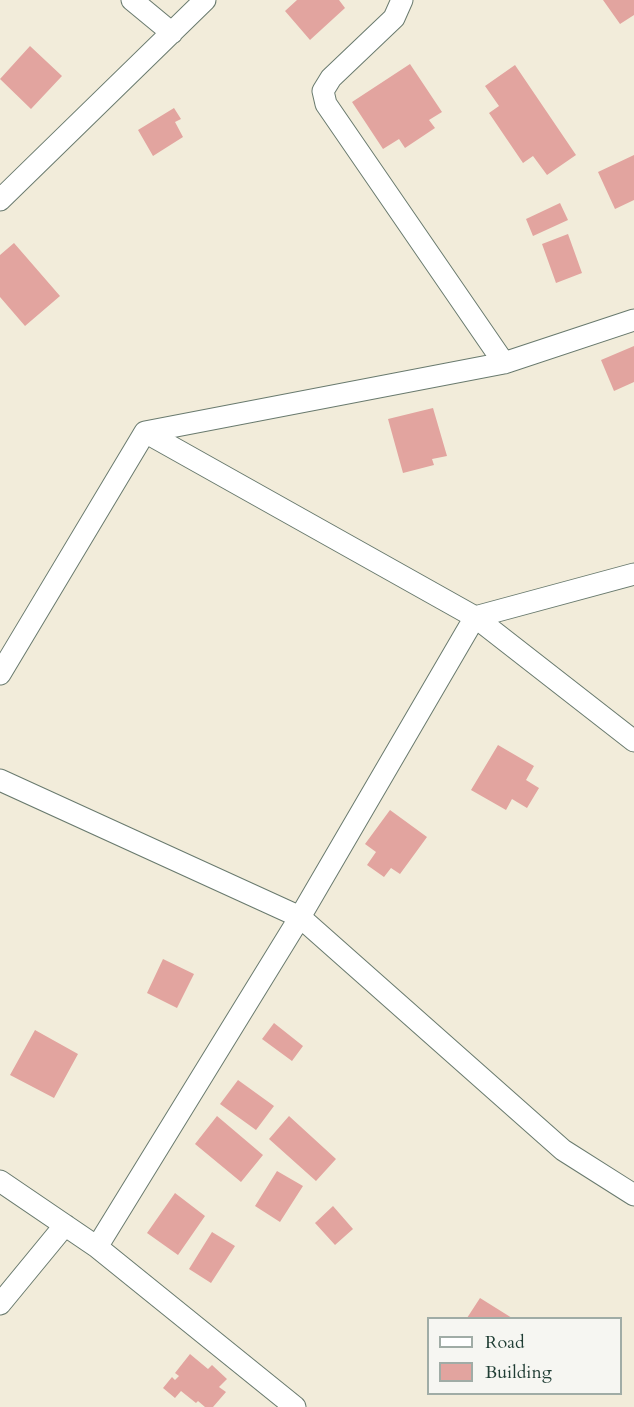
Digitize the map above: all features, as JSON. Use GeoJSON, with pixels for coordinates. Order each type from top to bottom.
{"type":"FeatureCollection","features":[{"type":"Feature","properties":{"kind":"street"},"geometry":{"type":"LineString","coordinates":[[132,0],[172,33]]}},
{"type":"Feature","properties":{"kind":"street"},"geometry":{"type":"LineString","coordinates":[[0,200],[205,0]]}},
{"type":"Feature","properties":{"kind":"street"},"geometry":{"type":"LineString","coordinates":[[402,0],[394,18],[331,78],[323,90],[326,104],[504,363]]}},
{"type":"Feature","properties":{"kind":"street"},"geometry":{"type":"LineString","coordinates":[[0,674],[145,432],[504,363],[634,320]]}},
{"type":"Feature","properties":{"kind":"street"},"geometry":{"type":"LineString","coordinates":[[145,432],[475,617],[634,741]]}},
{"type":"Feature","properties":{"kind":"street"},"geometry":{"type":"LineString","coordinates":[[97,1247],[300,917],[475,617],[634,574]]}},
{"type":"Feature","properties":{"kind":"street"},"geometry":{"type":"LineString","coordinates":[[0,780],[300,917],[563,1150],[634,1195]]}},
{"type":"Feature","properties":{"kind":"street"},"geometry":{"type":"LineString","coordinates":[[0,1181],[97,1247],[295,1407]]}},
{"type":"Feature","properties":{"kind":"street"},"geometry":{"type":"LineString","coordinates":[[0,1304],[65,1225]]}},
{"type":"Feature","properties":{"kind":"building"},"geometry":{"type":"Polygon","coordinates":[[[297,0],[339,0],[345,8],[310,40],[285,11],[297,0]]]}},
{"type":"Feature","properties":{"kind":"building"},"geometry":{"type":"Polygon","coordinates":[[[603,0],[634,0],[634,15],[620,24],[603,0]]]}},
{"type":"Feature","properties":{"kind":"building"},"geometry":{"type":"Polygon","coordinates":[[[30,46],[62,76],[31,109],[0,79],[30,46]]]}},
{"type":"Feature","properties":{"kind":"building"},"geometry":{"type":"Polygon","coordinates":[[[410,64],[442,112],[429,120],[435,128],[405,148],[399,139],[383,149],[352,102],[410,64]]]}},
{"type":"Feature","properties":{"kind":"building"},"geometry":{"type":"Polygon","coordinates":[[[515,65],[576,155],[547,175],[533,156],[523,163],[489,113],[499,106],[485,86],[515,65]]]}},
{"type":"Feature","properties":{"kind":"building"},"geometry":{"type":"Polygon","coordinates":[[[174,108],[181,119],[175,122],[183,137],[153,156],[138,130],[174,108]]]}},
{"type":"Feature","properties":{"kind":"building"},"geometry":{"type":"Polygon","coordinates":[[[634,155],[634,200],[615,209],[598,172],[634,155]]]}},
{"type":"Feature","properties":{"kind":"building"},"geometry":{"type":"Polygon","coordinates":[[[560,203],[568,220],[533,236],[526,219],[560,203]]]}},
{"type":"Feature","properties":{"kind":"building"},"geometry":{"type":"Polygon","coordinates":[[[568,234],[582,273],[556,283],[542,244],[568,234]]]}},
{"type":"Feature","properties":{"kind":"building"},"geometry":{"type":"Polygon","coordinates":[[[14,243],[60,296],[25,326],[0,297],[0,255],[14,243]]]}},
{"type":"Feature","properties":{"kind":"building"},"geometry":{"type":"Polygon","coordinates":[[[634,346],[634,382],[614,391],[601,360],[634,346]]]}},
{"type":"Feature","properties":{"kind":"building"},"geometry":{"type":"Polygon","coordinates":[[[433,408],[447,456],[432,459],[434,465],[403,473],[388,419],[433,408]]]}},
{"type":"Feature","properties":{"kind":"building"},"geometry":{"type":"Polygon","coordinates":[[[498,745],[534,766],[526,780],[539,788],[527,808],[512,799],[506,810],[471,790],[498,745]]]}},
{"type":"Feature","properties":{"kind":"building"},"geometry":{"type":"Polygon","coordinates":[[[390,810],[427,837],[400,874],[391,868],[384,877],[367,865],[376,852],[365,844],[390,810]]]}},
{"type":"Feature","properties":{"kind":"building"},"geometry":{"type":"Polygon","coordinates":[[[163,959],[194,974],[177,1008],[147,993],[163,959]]]}},
{"type":"Feature","properties":{"kind":"building"},"geometry":{"type":"Polygon","coordinates":[[[274,1023],[303,1046],[292,1061],[262,1039],[274,1023]]]}},
{"type":"Feature","properties":{"kind":"building"},"geometry":{"type":"Polygon","coordinates":[[[35,1030],[78,1054],[54,1098],[10,1075],[35,1030]]]}},
{"type":"Feature","properties":{"kind":"building"},"geometry":{"type":"Polygon","coordinates":[[[238,1080],[274,1106],[256,1130],[220,1104],[238,1080]]]}},
{"type":"Feature","properties":{"kind":"building"},"geometry":{"type":"Polygon","coordinates":[[[217,1116],[263,1155],[241,1182],[195,1144],[217,1116]]]}},
{"type":"Feature","properties":{"kind":"building"},"geometry":{"type":"Polygon","coordinates":[[[289,1116],[336,1159],[316,1181],[269,1139],[289,1116]]]}},
{"type":"Feature","properties":{"kind":"building"},"geometry":{"type":"Polygon","coordinates":[[[277,1171],[303,1186],[280,1222],[255,1206],[277,1171]]]}},
{"type":"Feature","properties":{"kind":"building"},"geometry":{"type":"Polygon","coordinates":[[[175,1193],[205,1216],[178,1255],[147,1233],[175,1193]]]}},
{"type":"Feature","properties":{"kind":"building"},"geometry":{"type":"Polygon","coordinates":[[[333,1206],[353,1229],[335,1245],[315,1223],[333,1206]]]}},
{"type":"Feature","properties":{"kind":"building"},"geometry":{"type":"Polygon","coordinates":[[[212,1232],[235,1246],[211,1283],[189,1269],[212,1232]]]}},
{"type":"Feature","properties":{"kind":"building"},"geometry":{"type":"Polygon","coordinates":[[[480,1298],[510,1317],[468,1317],[480,1298]]]}},
{"type":"Feature","properties":{"kind":"building"},"geometry":{"type":"Polygon","coordinates":[[[190,1354],[208,1369],[212,1365],[227,1379],[219,1387],[226,1392],[213,1407],[205,1407],[198,1401],[196,1403],[181,1391],[175,1398],[163,1388],[172,1377],[175,1380],[179,1376],[175,1373],[190,1354]]]}}]}
